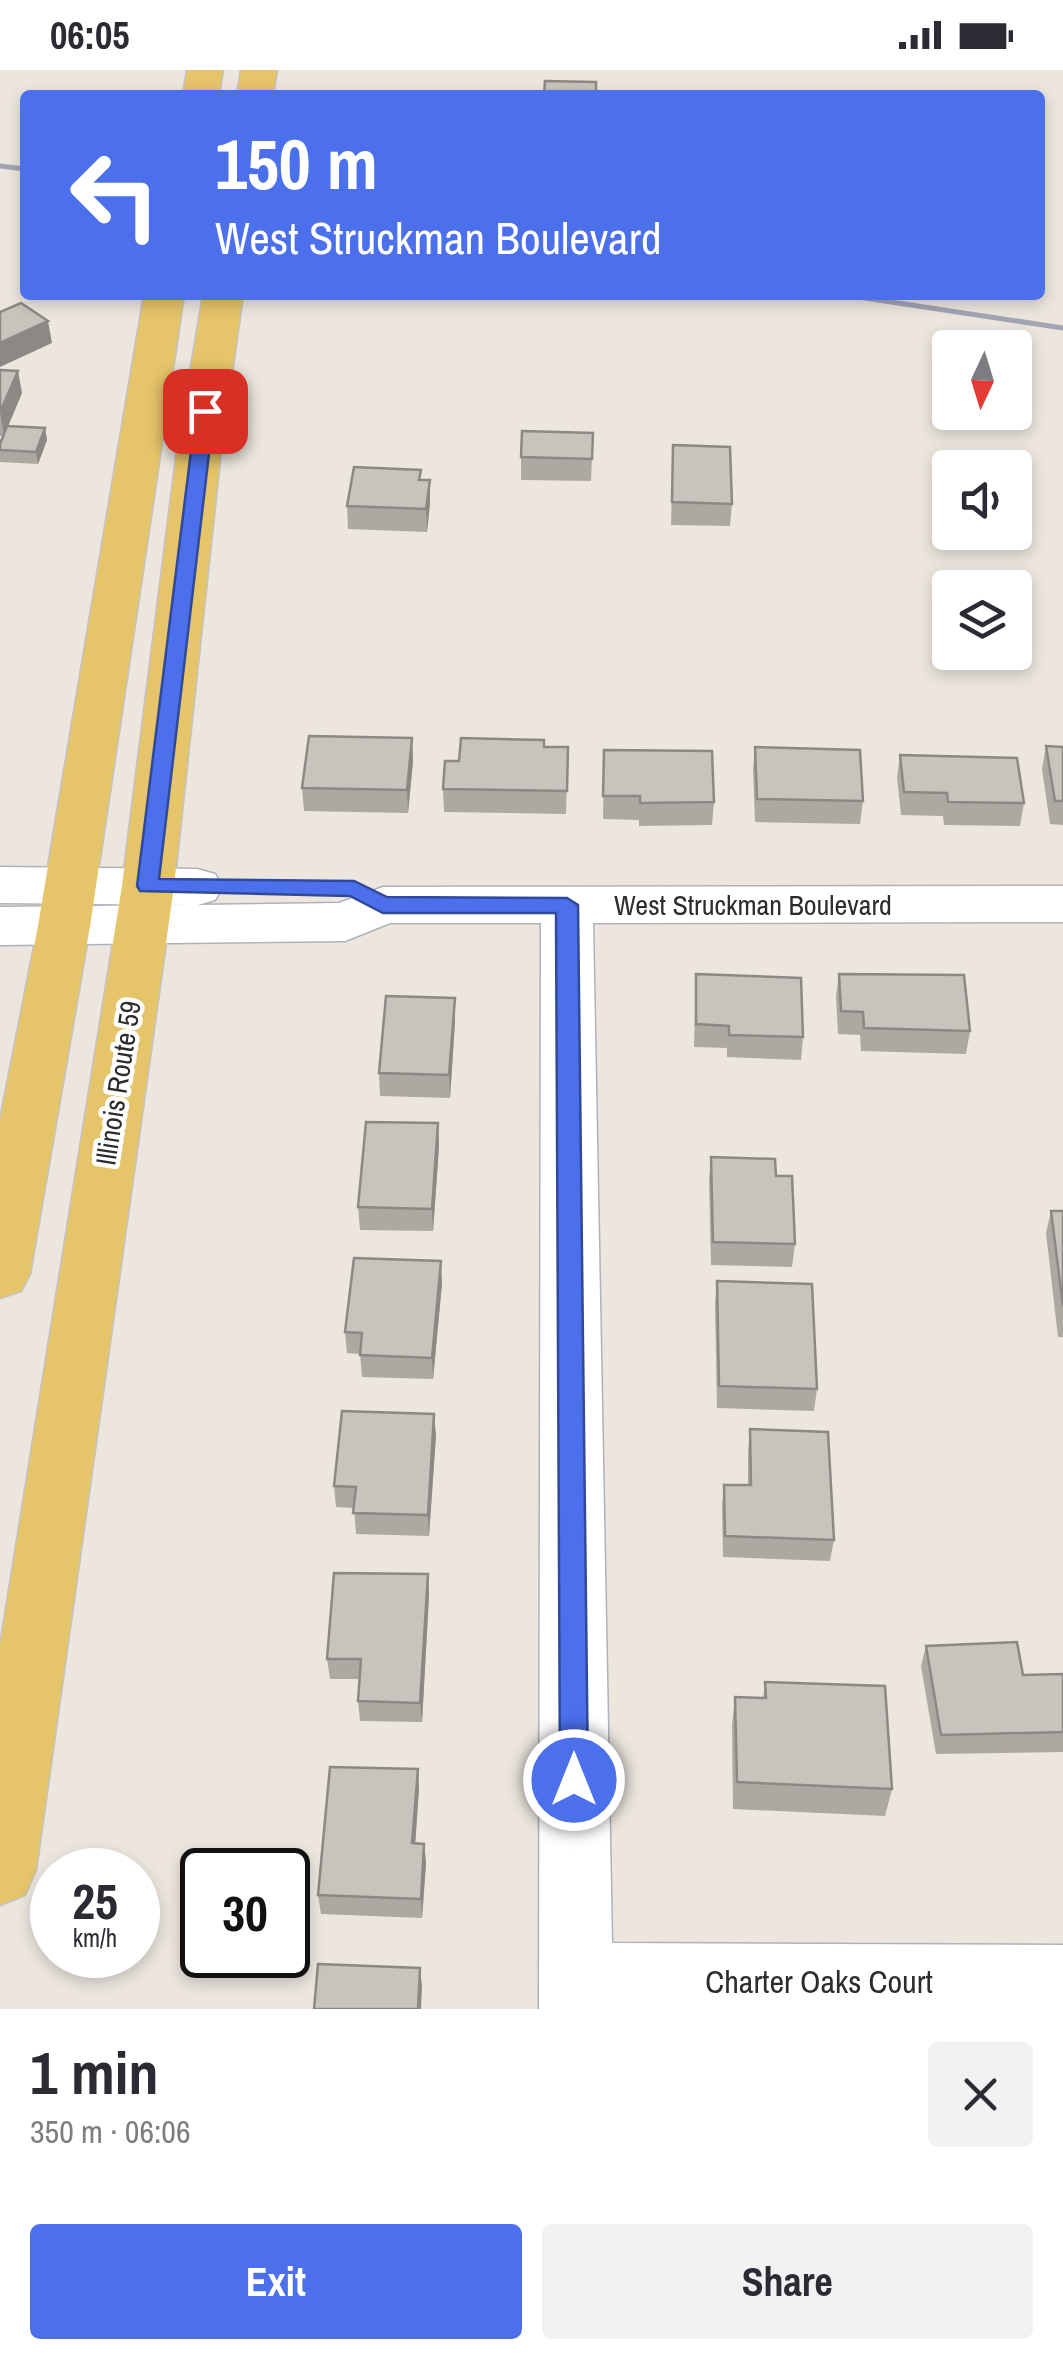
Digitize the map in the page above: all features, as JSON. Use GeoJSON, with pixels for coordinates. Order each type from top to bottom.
{"type":"FeatureCollection","features":[{"type":"Feature","properties":{"kind":"main road"},"geometry":{"type":"LineString","coordinates":[[0,1274],[67,906],[163,300]]}},
{"type":"Feature","properties":{"kind":"main road","name":"Illinois Route 59"},"geometry":{"type":"LineString","coordinates":[[0,1870],[145,905],[199,450],[222,300]]}},
{"type":"Feature","properties":{"kind":"street","name":"West Struckman Boulevard"},"geometry":{"type":"LineString","coordinates":[[0,885],[67,906]]}},
{"type":"Feature","properties":{"kind":"street","name":"West Struckman Boulevard"},"geometry":{"type":"LineString","coordinates":[[0,926],[67,906],[145,905],[345,922],[383,905],[1063,904]]}},
{"type":"Feature","properties":{"kind":"street"},"geometry":{"type":"LineString","coordinates":[[567,905],[576,1994]]}},
{"type":"Feature","properties":{"kind":"street","name":"Charter Oaks Court"},"geometry":{"type":"LineString","coordinates":[[576,1994],[1063,1982]]}},
{"type":"Feature","properties":{"kind":"building"},"geometry":{"type":"Polygon","coordinates":[[[545,81],[596,82],[596,90],[544,90],[545,81]]]}},
{"type":"Feature","properties":{"kind":"building"},"geometry":{"type":"Polygon","coordinates":[[[21,303],[48,321],[0,343],[0,312],[21,303]]]}},
{"type":"Feature","properties":{"kind":"building"},"geometry":{"type":"Polygon","coordinates":[[[0,370],[18,371],[0,412],[0,370]]]}},
{"type":"Feature","properties":{"kind":"building"},"geometry":{"type":"Polygon","coordinates":[[[7,426],[45,428],[36,452],[0,450],[7,426]]]}},
{"type":"Feature","properties":{"kind":"building"},"geometry":{"type":"Polygon","coordinates":[[[522,431],[593,433],[592,459],[521,457],[522,431]]]}},
{"type":"Feature","properties":{"kind":"building"},"geometry":{"type":"Polygon","coordinates":[[[673,445],[730,447],[732,504],[672,502],[673,445]]]}},
{"type":"Feature","properties":{"kind":"building"},"geometry":{"type":"Polygon","coordinates":[[[354,467],[421,470],[419,480],[430,480],[426,509],[347,506],[354,467]]]}},
{"type":"Feature","properties":{"kind":"building"},"geometry":{"type":"Polygon","coordinates":[[[309,736],[412,738],[407,790],[302,788],[309,736]]]}},
{"type":"Feature","properties":{"kind":"building"},"geometry":{"type":"Polygon","coordinates":[[[461,738],[544,740],[544,747],[568,747],[567,791],[443,789],[445,761],[459,761],[461,738]]]}},
{"type":"Feature","properties":{"kind":"building"},"geometry":{"type":"Polygon","coordinates":[[[1046,746],[1063,747],[1063,801],[1055,801],[1046,746]]]}},
{"type":"Feature","properties":{"kind":"building"},"geometry":{"type":"Polygon","coordinates":[[[755,747],[860,750],[863,801],[757,799],[755,747]]]}},
{"type":"Feature","properties":{"kind":"building"},"geometry":{"type":"Polygon","coordinates":[[[604,750],[712,751],[714,802],[640,803],[640,796],[603,796],[604,750]]]}},
{"type":"Feature","properties":{"kind":"building"},"geometry":{"type":"Polygon","coordinates":[[[900,755],[1017,758],[1024,803],[948,802],[947,793],[904,792],[900,755]]]}},
{"type":"Feature","properties":{"kind":"building"},"geometry":{"type":"Polygon","coordinates":[[[696,974],[801,978],[803,1037],[729,1035],[729,1026],[696,1024],[696,974]]]}},
{"type":"Feature","properties":{"kind":"building"},"geometry":{"type":"Polygon","coordinates":[[[839,974],[964,975],[970,1031],[864,1028],[863,1012],[841,1011],[839,974]]]}},
{"type":"Feature","properties":{"kind":"building"},"geometry":{"type":"Polygon","coordinates":[[[386,996],[455,998],[449,1075],[379,1073],[386,996]]]}},
{"type":"Feature","properties":{"kind":"building"},"geometry":{"type":"Polygon","coordinates":[[[366,1122],[438,1123],[432,1209],[358,1207],[366,1122]]]}},
{"type":"Feature","properties":{"kind":"building"},"geometry":{"type":"Polygon","coordinates":[[[711,1157],[775,1159],[776,1176],[792,1176],[795,1244],[713,1242],[711,1157]]]}},
{"type":"Feature","properties":{"kind":"building"},"geometry":{"type":"Polygon","coordinates":[[[1051,1211],[1063,1211],[1063,1306],[1051,1211]]]}},
{"type":"Feature","properties":{"kind":"building"},"geometry":{"type":"Polygon","coordinates":[[[354,1258],[441,1261],[432,1358],[360,1355],[362,1333],[345,1332],[354,1258]]]}},
{"type":"Feature","properties":{"kind":"building"},"geometry":{"type":"Polygon","coordinates":[[[717,1281],[812,1284],[817,1389],[719,1386],[717,1281]]]}},
{"type":"Feature","properties":{"kind":"building"},"geometry":{"type":"Polygon","coordinates":[[[342,1411],[434,1414],[428,1515],[353,1513],[356,1487],[334,1486],[342,1411]]]}},
{"type":"Feature","properties":{"kind":"building"},"geometry":{"type":"Polygon","coordinates":[[[750,1429],[828,1432],[834,1540],[725,1536],[724,1485],[751,1485],[750,1429]]]}},
{"type":"Feature","properties":{"kind":"building"},"geometry":{"type":"Polygon","coordinates":[[[334,1573],[428,1574],[420,1703],[358,1701],[361,1659],[327,1659],[334,1573]]]}},
{"type":"Feature","properties":{"kind":"building"},"geometry":{"type":"Polygon","coordinates":[[[1017,1642],[1023,1675],[1063,1674],[1063,1732],[941,1735],[926,1646],[1017,1642]]]}},
{"type":"Feature","properties":{"kind":"building"},"geometry":{"type":"Polygon","coordinates":[[[765,1682],[885,1686],[892,1789],[737,1782],[735,1697],[766,1698],[765,1682]]]}},
{"type":"Feature","properties":{"kind":"building"},"geometry":{"type":"Polygon","coordinates":[[[330,1767],[418,1769],[412,1843],[424,1844],[421,1899],[318,1895],[330,1767]]]}},
{"type":"Feature","properties":{"kind":"building"},"geometry":{"type":"Polygon","coordinates":[[[318,1964],[420,1968],[418,2009],[314,2009],[318,1964]]]}},
{"type":"Feature","properties":{"kind":"railway"},"geometry":{"type":"LineString","coordinates":[[0,166],[20,168]]}},
{"type":"Feature","properties":{"kind":"railway"},"geometry":{"type":"LineString","coordinates":[[878,300],[1063,328]]}},
{"type":"Feature","properties":{"kind":"route"},"geometry":{"type":"LineString","coordinates":[[205,411],[148,886],[354,889],[383,905],[567,905],[574,1780]]}}]}
